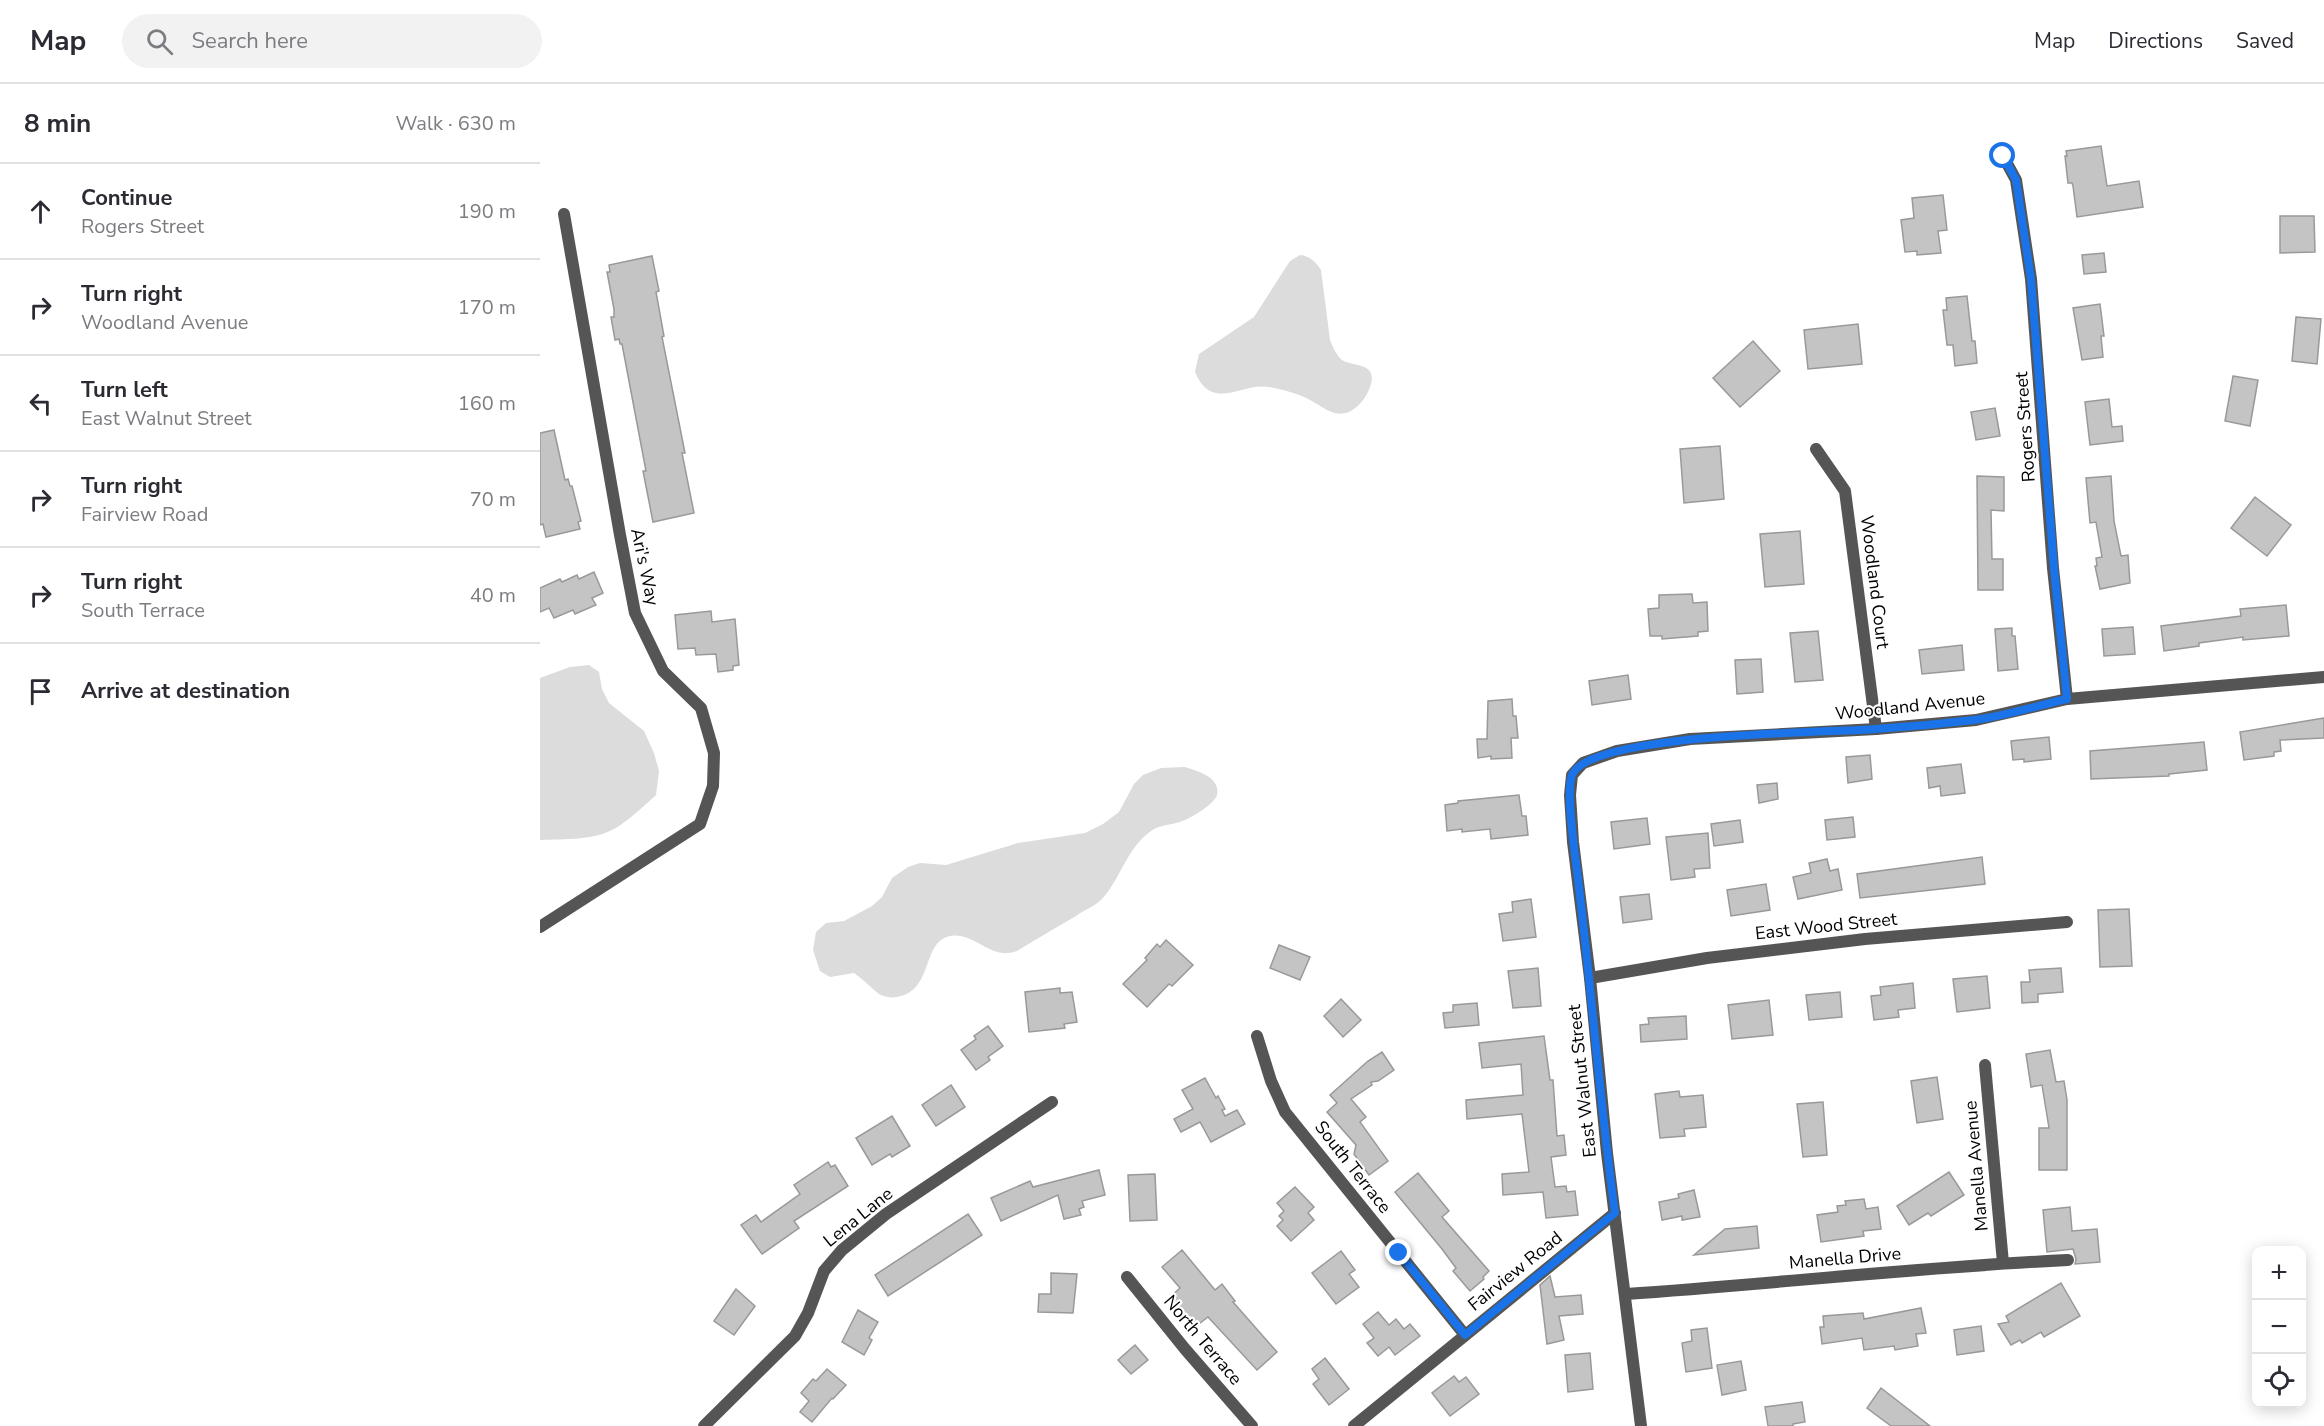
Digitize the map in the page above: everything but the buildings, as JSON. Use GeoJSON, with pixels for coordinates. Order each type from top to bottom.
{"type":"FeatureCollection","features":[{"type":"Feature","properties":{"kind":"street","name":"Rogers Street"},"geometry":{"type":"LineString","coordinates":[[2003,156],[2016,180],[2031,279],[2067,699]]}},
{"type":"Feature","properties":{"kind":"street","name":"Ari's Way"},"geometry":{"type":"LineString","coordinates":[[540,927],[700,824],[713,786],[714,753],[701,708],[663,671],[635,613],[564,214]]}},
{"type":"Feature","properties":{"kind":"street","name":"Woodland Court"},"geometry":{"type":"LineString","coordinates":[[1816,449],[1845,490],[1876,729]]}},
{"type":"Feature","properties":{"kind":"street","name":"Woodland Avenue"},"geometry":{"type":"LineString","coordinates":[[1576,770],[1583,763],[1617,751],[1690,739],[1876,729],[1976,720],[2067,699],[2324,676]]}},
{"type":"Feature","properties":{"kind":"street","name":"East Walnut Street"},"geometry":{"type":"LineString","coordinates":[[1576,770],[1572,775],[1570,795],[1573,843],[1590,978],[1607,1153],[1641,1426]]}},
{"type":"Feature","properties":{"kind":"street","name":"East Wood Street"},"geometry":{"type":"LineString","coordinates":[[1590,978],[1707,958],[1865,939],[2067,922]]}},
{"type":"Feature","properties":{"kind":"street","name":"South Terrace"},"geometry":{"type":"LineString","coordinates":[[1257,1036],[1271,1081],[1286,1112],[1465,1335]]}},
{"type":"Feature","properties":{"kind":"street","name":"Manella Avenue"},"geometry":{"type":"LineString","coordinates":[[1985,1065],[2003,1263]]}},
{"type":"Feature","properties":{"kind":"street","name":"Lena Lane"},"geometry":{"type":"LineString","coordinates":[[704,1426],[795,1336],[808,1313],[824,1271],[842,1250],[886,1214],[1052,1102]]}},
{"type":"Feature","properties":{"kind":"street","name":"Fairview Road"},"geometry":{"type":"LineString","coordinates":[[1354,1426],[1615,1213]]}},
{"type":"Feature","properties":{"kind":"street","name":"Manella Drive"},"geometry":{"type":"LineString","coordinates":[[1626,1294],[2003,1263],[2068,1260]]}},
{"type":"Feature","properties":{"kind":"street","name":"North Terrace"},"geometry":{"type":"LineString","coordinates":[[1127,1277],[1185,1349],[1252,1426]]}},
{"type":"Feature","properties":{"kind":"shaded area"},"geometry":{"type":"Polygon","coordinates":[[[1300,255],[1312,260],[1321,270],[1330,340],[1336,353],[1342,360],[1364,367],[1371,373],[1372,379],[1367,395],[1358,406],[1346,413],[1331,412],[1298,395],[1268,387],[1228,393],[1210,391],[1202,384],[1195,372],[1199,354],[1254,317],[1290,261],[1300,255]]]}},
{"type":"Feature","properties":{"kind":"shaded area"},"geometry":{"type":"Polygon","coordinates":[[[589,665],[599,672],[602,689],[609,703],[644,731],[659,771],[656,795],[629,819],[610,831],[591,837],[540,840],[540,678],[570,667],[589,665]]]}},
{"type":"Feature","properties":{"kind":"shaded area"},"geometry":{"type":"Polygon","coordinates":[[[1185,767],[1212,779],[1217,795],[1212,802],[1189,818],[1154,829],[1131,852],[1110,889],[1100,901],[1017,951],[1003,953],[962,936],[947,937],[934,949],[916,986],[908,993],[895,997],[879,994],[854,973],[830,977],[820,971],[813,950],[816,932],[826,923],[844,921],[872,906],[882,897],[892,878],[908,867],[920,863],[946,865],[1018,843],[1085,833],[1103,824],[1119,812],[1134,784],[1143,775],[1161,768],[1185,767]]]}},
{"type":"Feature","properties":{"kind":"route"},"geometry":{"type":"LineString","coordinates":[[1399,1253],[1465,1335],[1615,1213],[1573,843],[1570,795],[1572,775],[1583,763],[1617,751],[1690,739],[1876,729],[1976,720],[2067,699],[2031,279],[2016,180],[2003,156]]}}]}
